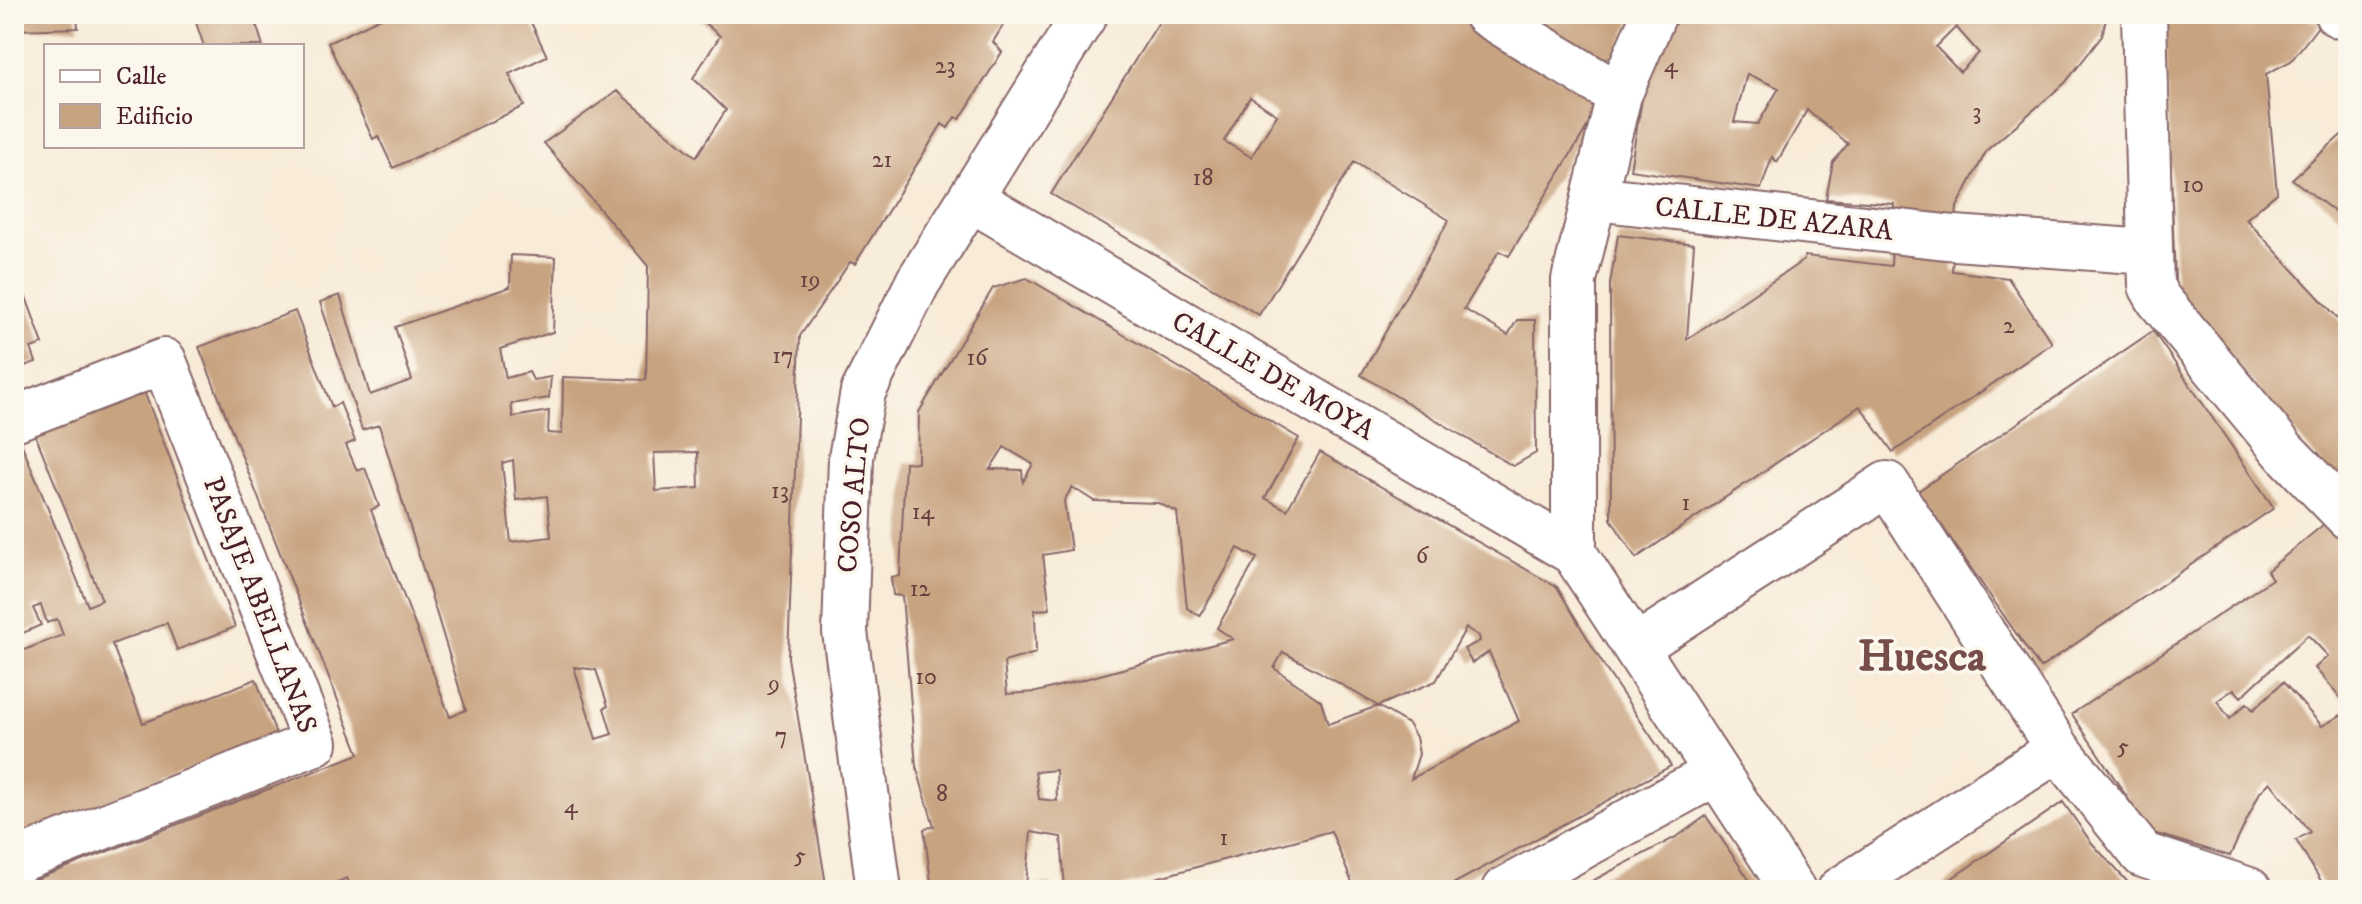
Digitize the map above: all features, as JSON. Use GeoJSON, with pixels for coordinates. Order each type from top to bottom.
{"type":"FeatureCollection","features":[{"type":"Feature","properties":{"kind":"street","name":"COSO ALTO"},"geometry":{"type":"LineString","coordinates":[[879,890],[845,632],[851,458],[863,392],[918,282],[1085,14]]}},
{"type":"Feature","properties":{"kind":"street"},"geometry":{"type":"LineString","coordinates":[[1486,14],[1619,95]]}},
{"type":"Feature","properties":{"kind":"street"},"geometry":{"type":"LineString","coordinates":[[1654,14],[1619,95],[1574,280],[1585,570],[1793,890]]}},
{"type":"Feature","properties":{"kind":"street"},"geometry":{"type":"LineString","coordinates":[[2144,14],[2150,269],[2159,300],[2284,451],[2348,517]]}},
{"type":"Feature","properties":{"kind":"street"},"geometry":{"type":"LineString","coordinates":[[2337,14],[2348,19]]}},
{"type":"Feature","properties":{"kind":"street","name":"CALLE DE AZARA"},"geometry":{"type":"LineString","coordinates":[[1594,198],[1955,238],[2150,269]]}},
{"type":"Feature","properties":{"kind":"street","name":"CALLE DE MOYA"},"geometry":{"type":"LineString","coordinates":[[971,199],[1585,570]]}},
{"type":"Feature","properties":{"kind":"street","name":"PASAJE ABELLANAS"},"geometry":{"type":"LineString","coordinates":[[14,419],[164,361],[315,743],[14,862]]}},
{"type":"Feature","properties":{"kind":"street"},"geometry":{"type":"LineString","coordinates":[[1636,647],[1887,484],[2070,765],[2143,855],[2249,890]]}},
{"type":"Feature","properties":{"kind":"street"},"geometry":{"type":"LineString","coordinates":[[1840,890],[2070,765]]}},
{"type":"Feature","properties":{"kind":"street"},"geometry":{"type":"LineString","coordinates":[[1504,890],[1716,773]]}},
{"type":"Feature","properties":{"kind":"building"},"geometry":{"type":"Polygon","coordinates":[[[14,14],[77,14],[78,28],[14,30],[14,14]]]}},
{"type":"Feature","properties":{"kind":"building"},"geometry":{"type":"Polygon","coordinates":[[[193,14],[253,14],[262,44],[203,44],[193,14]]]}},
{"type":"Feature","properties":{"kind":"building"},"geometry":{"type":"Polygon","coordinates":[[[389,14],[527,14],[547,56],[509,74],[524,106],[393,168],[378,136],[373,139],[328,43],[389,14]]]}},
{"type":"Feature","properties":{"kind":"building"},"geometry":{"type":"Polygon","coordinates":[[[694,14],[1010,14],[993,42],[1002,52],[960,119],[955,117],[948,128],[942,124],[855,264],[850,262],[800,336],[788,658],[827,890],[352,890],[347,878],[318,890],[29,890],[26,883],[359,754],[199,347],[295,311],[332,407],[340,403],[355,441],[346,445],[357,471],[365,468],[379,506],[371,510],[450,717],[466,710],[379,425],[362,430],[320,302],[340,295],[370,395],[412,380],[395,327],[510,287],[511,255],[556,257],[553,332],[500,349],[506,378],[529,372],[533,380],[551,377],[549,398],[511,404],[513,417],[549,411],[548,433],[562,434],[563,377],[646,380],[648,266],[544,143],[617,91],[696,157],[726,110],[693,78],[720,36],[694,14]],[[698,452],[654,453],[656,491],[699,488],[698,452]],[[513,460],[502,463],[511,542],[551,537],[547,496],[516,500],[513,460]],[[574,667],[596,739],[612,734],[604,708],[608,706],[596,670],[574,667]]]}},
{"type":"Feature","properties":{"kind":"building"},"geometry":{"type":"Polygon","coordinates":[[[1164,14],[1453,14],[1601,104],[1509,256],[1499,251],[1464,309],[1508,335],[1517,320],[1535,320],[1536,453],[1513,466],[1361,375],[1449,220],[1354,162],[1259,315],[1051,194],[1164,14]],[[1250,97],[1224,141],[1251,157],[1277,115],[1250,97]]]}},
{"type":"Feature","properties":{"kind":"building"},"geometry":{"type":"Polygon","coordinates":[[[1519,14],[1634,14],[1616,55],[1604,59],[1519,14]]]}},
{"type":"Feature","properties":{"kind":"building"},"geometry":{"type":"Polygon","coordinates":[[[1670,14],[2107,14],[2102,36],[2065,83],[1987,150],[1957,207],[1952,271],[2008,278],[2052,343],[1893,452],[1860,406],[1636,558],[1611,519],[1610,284],[1618,235],[1694,244],[1687,339],[1804,260],[1805,256],[1891,266],[1894,204],[1826,199],[1833,162],[1848,144],[1807,110],[1777,162],[1772,157],[1761,189],[1630,170],[1648,63],[1670,14]],[[1956,27],[1936,47],[1960,72],[1979,53],[1956,27]],[[1747,74],[1734,122],[1758,124],[1779,88],[1747,74]]]}},
{"type":"Feature","properties":{"kind":"building"},"geometry":{"type":"Polygon","coordinates":[[[2165,14],[2297,14],[2320,24],[2291,61],[2266,74],[2277,193],[2246,219],[2348,329],[2348,494],[2169,286],[2175,281],[2165,14]]]}},
{"type":"Feature","properties":{"kind":"building"},"geometry":{"type":"Polygon","coordinates":[[[2348,129],[2348,222],[2292,179],[2348,129]]]}},
{"type":"Feature","properties":{"kind":"building"},"geometry":{"type":"Polygon","coordinates":[[[14,264],[43,344],[31,348],[36,362],[14,370],[14,264]]]}},
{"type":"Feature","properties":{"kind":"building"},"geometry":{"type":"Polygon","coordinates":[[[1027,278],[1299,438],[1265,498],[1287,510],[1320,452],[1557,587],[1607,671],[1671,766],[1442,890],[1355,890],[1331,831],[1111,890],[1065,890],[1061,837],[1031,832],[1026,886],[1050,883],[1053,890],[932,890],[924,829],[934,826],[916,766],[902,596],[893,595],[891,577],[900,576],[905,462],[918,463],[919,412],[993,288],[1027,278]],[[1004,447],[990,469],[1022,470],[1023,482],[1033,464],[1004,447]],[[1072,487],[1064,501],[1071,550],[1043,555],[1050,609],[1035,610],[1036,653],[1004,662],[1007,694],[1037,692],[1233,639],[1217,628],[1257,558],[1238,548],[1200,616],[1187,608],[1177,512],[1158,503],[1094,501],[1072,487]],[[1466,628],[1436,681],[1378,706],[1408,724],[1416,737],[1419,754],[1411,779],[1519,721],[1489,652],[1472,663],[1464,649],[1480,641],[1479,636],[1466,628]],[[1283,652],[1274,668],[1321,701],[1328,724],[1378,706],[1283,652]],[[1056,770],[1035,772],[1039,799],[1057,801],[1056,770]]]}},
{"type":"Feature","properties":{"kind":"building"},"geometry":{"type":"Polygon","coordinates":[[[2153,331],[2274,508],[2040,668],[1918,491],[2153,331]]]}},
{"type":"Feature","properties":{"kind":"building"},"geometry":{"type":"Polygon","coordinates":[[[142,386],[235,627],[177,650],[167,623],[112,644],[143,723],[256,679],[276,734],[14,838],[14,654],[63,635],[57,619],[47,623],[41,605],[33,608],[41,625],[14,637],[14,445],[21,443],[88,606],[102,600],[33,429],[142,386]]]}},
{"type":"Feature","properties":{"kind":"building"},"geometry":{"type":"Polygon","coordinates":[[[2329,520],[2348,538],[2348,695],[2346,691],[2341,698],[2315,668],[2328,656],[2308,635],[2241,697],[2234,689],[2217,701],[2230,719],[2247,703],[2253,710],[2283,682],[2322,726],[2348,711],[2348,876],[2326,889],[2296,840],[2310,832],[2270,782],[2260,792],[2230,856],[2150,832],[2072,714],[2272,579],[2267,571],[2329,520]]]}},
{"type":"Feature","properties":{"kind":"building"},"geometry":{"type":"Polygon","coordinates":[[[2063,802],[2091,842],[2135,890],[1935,890],[2063,802]]]}},
{"type":"Feature","properties":{"kind":"building"},"geometry":{"type":"Polygon","coordinates":[[[1706,816],[1756,890],[1575,890],[1678,836],[1706,816]]]}},
{"type":"Feature","properties":{"kind":"district","name":"Huesca"},"geometry":{"type":"Point","coordinates":[1922,657]}}]}
